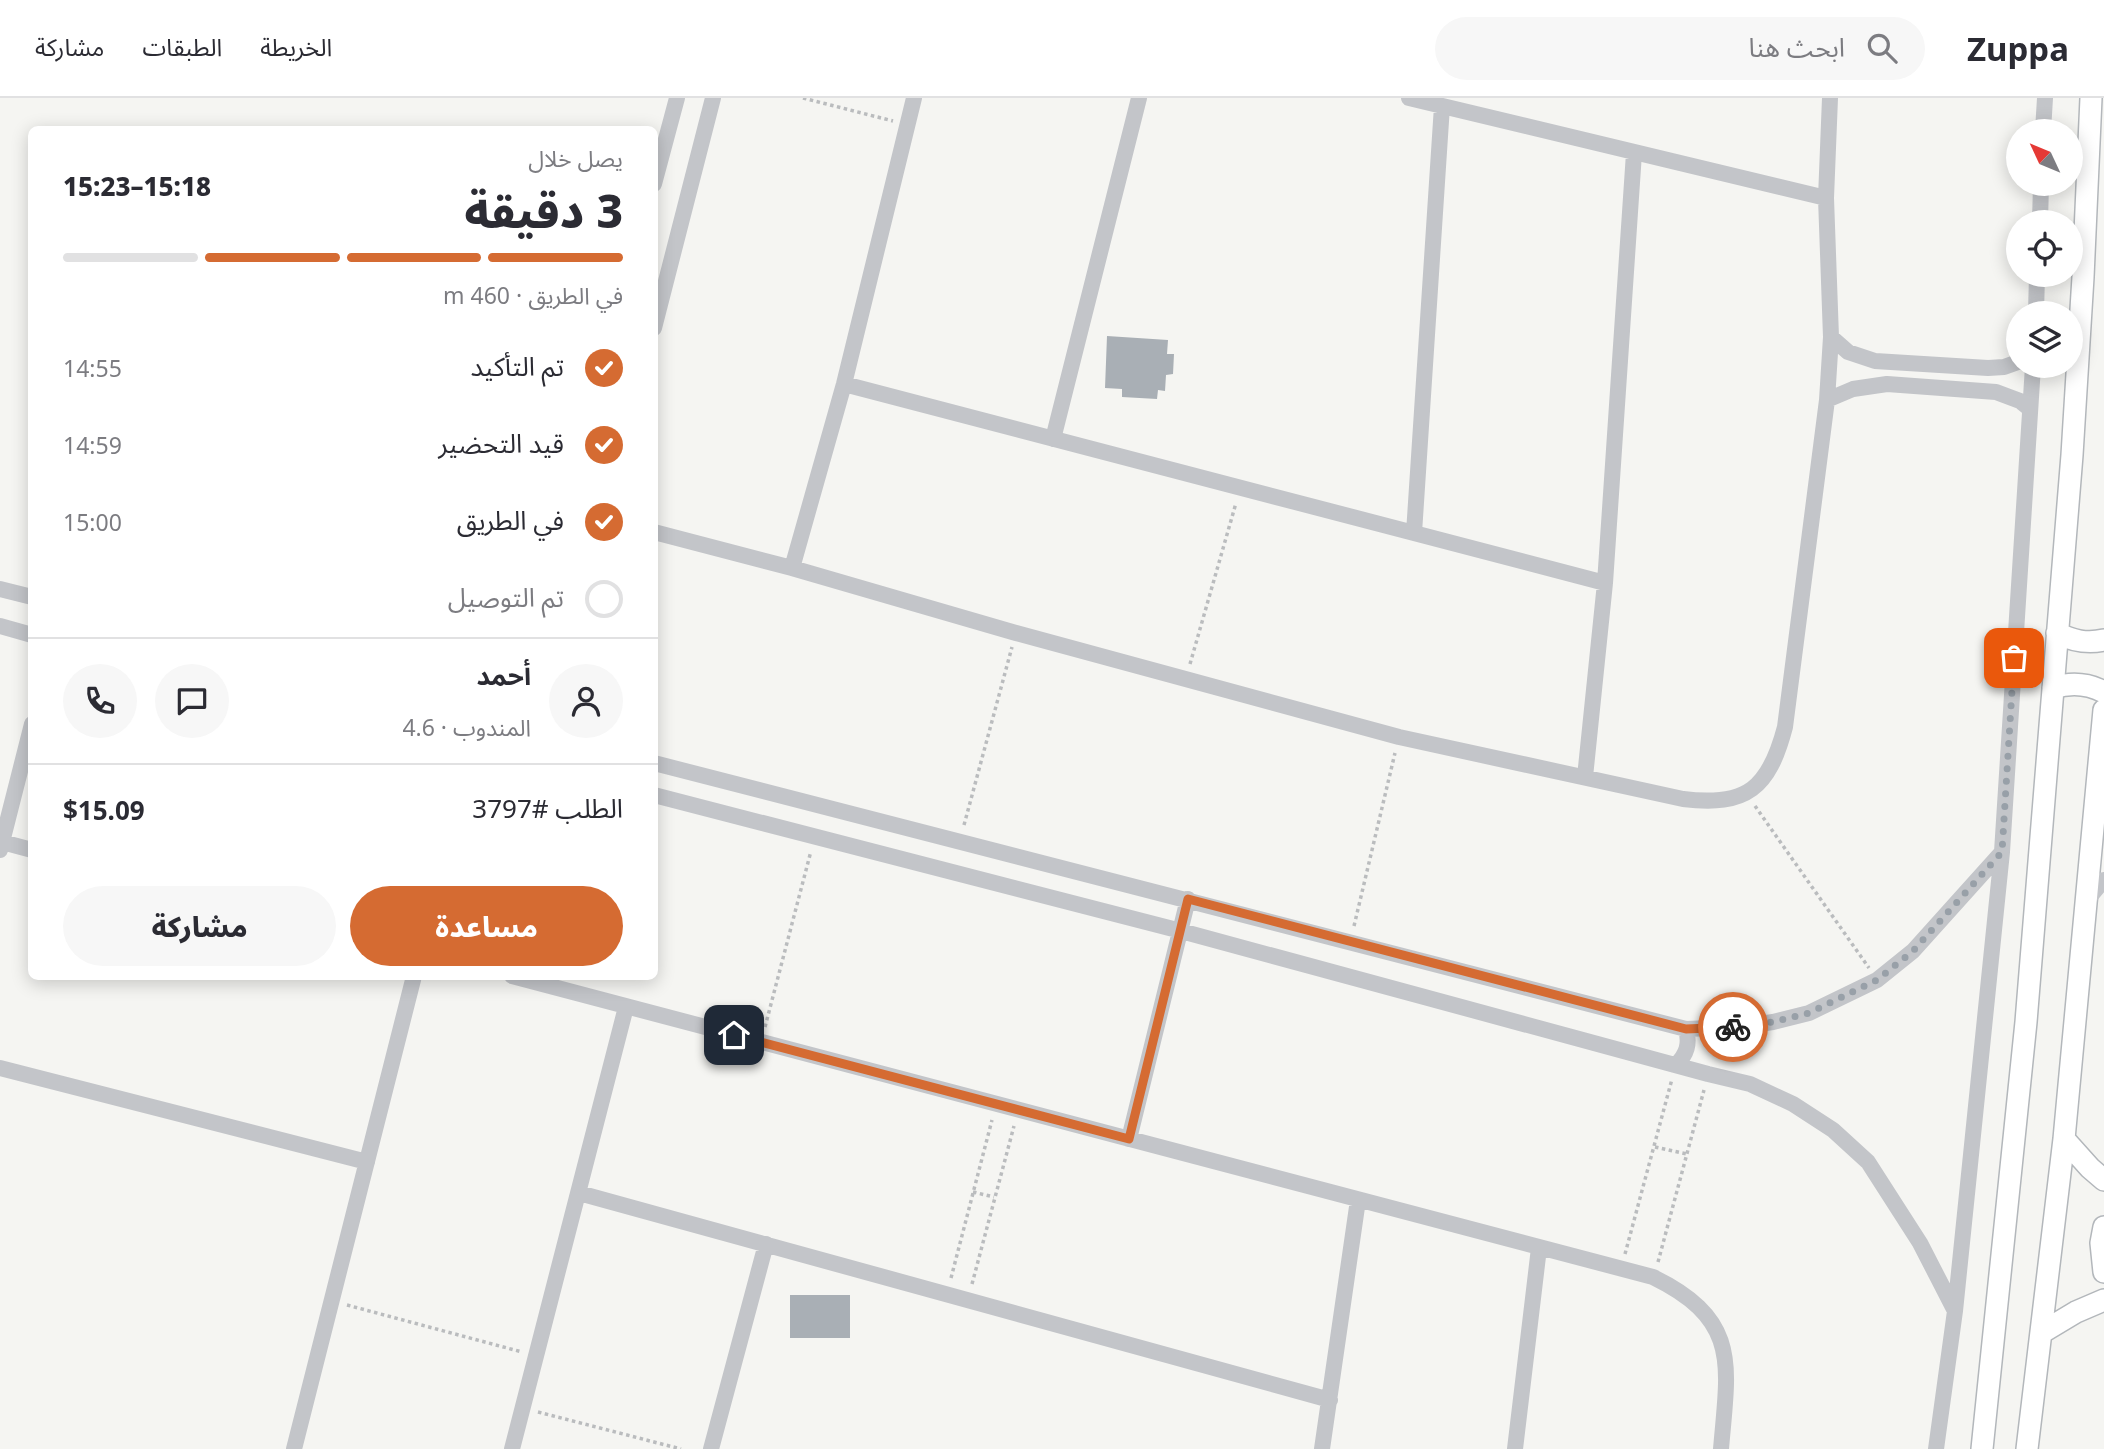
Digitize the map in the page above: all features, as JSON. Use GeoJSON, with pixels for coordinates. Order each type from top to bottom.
{"type":"FeatureCollection","features":[{"type":"Feature","properties":{"kind":"street"},"geometry":{"type":"LineString","coordinates":[[658,169],[677,98]]}},
{"type":"Feature","properties":{"kind":"street"},"geometry":{"type":"LineString","coordinates":[[658,312],[713,98]]}},
{"type":"Feature","properties":{"kind":"street"},"geometry":{"type":"LineString","coordinates":[[792,568],[844,384],[914,98]]}},
{"type":"Feature","properties":{"kind":"street"},"geometry":{"type":"LineString","coordinates":[[1053,439],[1139,98]]}},
{"type":"Feature","properties":{"kind":"street"},"geometry":{"type":"LineString","coordinates":[[1409,98],[1826,198]]}},
{"type":"Feature","properties":{"kind":"street"},"geometry":{"type":"LineString","coordinates":[[658,533],[1399,737],[1684,799],[1707,802],[1730,800],[1760,783],[1780,746],[1785,727],[1827,400],[1831,337],[1826,198],[1830,98]]}},
{"type":"Feature","properties":{"kind":"street"},"geometry":{"type":"LineString","coordinates":[[2044,119],[2045,98]]}},
{"type":"Feature","properties":{"kind":"street"},"geometry":{"type":"LineString","coordinates":[[1982,1449],[2026,1022],[2072,455],[2091,98]]}},
{"type":"Feature","properties":{"kind":"street"},"geometry":{"type":"LineString","coordinates":[[1414,533],[1442,106]]}},
{"type":"Feature","properties":{"kind":"street"},"geometry":{"type":"LineString","coordinates":[[1585,777],[1605,583],[1634,153]]}},
{"type":"Feature","properties":{"kind":"street"},"geometry":{"type":"LineString","coordinates":[[1831,337],[1848,352],[1875,361],[1988,368],[2006,366]]}},
{"type":"Feature","properties":{"kind":"street"},"geometry":{"type":"LineString","coordinates":[[1936,1449],[1955,1311],[2002,852],[2032,378]]}},
{"type":"Feature","properties":{"kind":"street"},"geometry":{"type":"LineString","coordinates":[[844,384],[1605,583]]}},
{"type":"Feature","properties":{"kind":"street"},"geometry":{"type":"LineString","coordinates":[[1827,400],[1853,388],[1887,384],[1996,392],[2020,401],[2030,409]]}},
{"type":"Feature","properties":{"kind":"street"},"geometry":{"type":"LineString","coordinates":[[0,589],[28,596]]}},
{"type":"Feature","properties":{"kind":"street"},"geometry":{"type":"LineString","coordinates":[[0,626],[28,634]]}},
{"type":"Feature","properties":{"kind":"street"},"geometry":{"type":"LineString","coordinates":[[2057,633],[2074,641],[2104,640]]}},
{"type":"Feature","properties":{"kind":"street"},"geometry":{"type":"LineString","coordinates":[[2053,688],[2080,684],[2104,692]]}},
{"type":"Feature","properties":{"kind":"street"},"geometry":{"type":"LineString","coordinates":[[2026,1449],[2064,1139],[2104,710]]}},
{"type":"Feature","properties":{"kind":"street"},"geometry":{"type":"LineString","coordinates":[[28,740],[1,846],[28,849]]}},
{"type":"Feature","properties":{"kind":"street"},"geometry":{"type":"LineString","coordinates":[[658,763],[1686,1029],[1738,1027],[1809,1013],[1877,980],[1913,951],[2002,852]]}},
{"type":"Feature","properties":{"kind":"street"},"geometry":{"type":"LineString","coordinates":[[658,796],[1181,931],[1750,1084],[1793,1104],[1833,1130],[1868,1162],[1920,1243],[1955,1311]]}},
{"type":"Feature","properties":{"kind":"street"},"geometry":{"type":"LineString","coordinates":[[2087,900],[2104,880]]}},
{"type":"Feature","properties":{"kind":"street"},"geometry":{"type":"LineString","coordinates":[[1129,1139],[1188,899]]}},
{"type":"Feature","properties":{"kind":"street"},"geometry":{"type":"LineString","coordinates":[[294,1449],[413,980]]}},
{"type":"Feature","properties":{"kind":"street"},"geometry":{"type":"LineString","coordinates":[[527,980],[1653,1277],[1679,1290],[1695,1302],[1718,1334],[1728,1371],[1721,1449]]}},
{"type":"Feature","properties":{"kind":"street"},"geometry":{"type":"LineString","coordinates":[[512,1449],[626,1007]]}},
{"type":"Feature","properties":{"kind":"street"},"geometry":{"type":"LineString","coordinates":[[1676,1065],[1687,1049],[1686,1029]]}},
{"type":"Feature","properties":{"kind":"street"},"geometry":{"type":"LineString","coordinates":[[0,1068],[367,1162]]}},
{"type":"Feature","properties":{"kind":"street"},"geometry":{"type":"LineString","coordinates":[[2064,1139],[2104,1180]]}},
{"type":"Feature","properties":{"kind":"street"},"geometry":{"type":"LineString","coordinates":[[579,1192],[1330,1400]]}},
{"type":"Feature","properties":{"kind":"street"},"geometry":{"type":"LineString","coordinates":[[1322,1449],[1358,1200]]}},
{"type":"Feature","properties":{"kind":"street"},"geometry":{"type":"LineString","coordinates":[[2104,1227],[2101,1243],[2104,1272]]}},
{"type":"Feature","properties":{"kind":"street"},"geometry":{"type":"LineString","coordinates":[[711,1449],[766,1244]]}},
{"type":"Feature","properties":{"kind":"street"},"geometry":{"type":"LineString","coordinates":[[1515,1449],[1539,1248]]}},
{"type":"Feature","properties":{"kind":"street"},"geometry":{"type":"LineString","coordinates":[[2042,1333],[2076,1312],[2104,1300]]}},
{"type":"Feature","properties":{"kind":"path"},"geometry":{"type":"LineString","coordinates":[[803,98],[908,124]]}},
{"type":"Feature","properties":{"kind":"path"},"geometry":{"type":"LineString","coordinates":[[1185,679],[1240,488]]}},
{"type":"Feature","properties":{"kind":"path"},"geometry":{"type":"LineString","coordinates":[[959,841],[1016,633]]}},
{"type":"Feature","properties":{"kind":"path"},"geometry":{"type":"LineString","coordinates":[[1350,942],[1399,737]]}},
{"type":"Feature","properties":{"kind":"path"},"geometry":{"type":"LineString","coordinates":[[1745,793],[1877,980]]}},
{"type":"Feature","properties":{"kind":"path"},"geometry":{"type":"LineString","coordinates":[[761,1042],[816,836]]}},
{"type":"Feature","properties":{"kind":"path"},"geometry":{"type":"LineString","coordinates":[[1621,1269],[1676,1065]]}},
{"type":"Feature","properties":{"kind":"path"},"geometry":{"type":"LineString","coordinates":[[1653,1277],[1708,1074]]}},
{"type":"Feature","properties":{"kind":"path"},"geometry":{"type":"LineString","coordinates":[[947,1294],[996,1104]]}},
{"type":"Feature","properties":{"kind":"path"},"geometry":{"type":"LineString","coordinates":[[968,1300],[1018,1110]]}},
{"type":"Feature","properties":{"kind":"path"},"geometry":{"type":"LineString","coordinates":[[1655,1147],[1688,1154]]}},
{"type":"Feature","properties":{"kind":"path"},"geometry":{"type":"LineString","coordinates":[[973,1192],[994,1197]]}},
{"type":"Feature","properties":{"kind":"path"},"geometry":{"type":"LineString","coordinates":[[332,1301],[536,1356]]}},
{"type":"Feature","properties":{"kind":"path"},"geometry":{"type":"LineString","coordinates":[[523,1408],[681,1449]]}},
{"type":"Feature","properties":{"kind":"building"},"geometry":{"type":"Polygon","coordinates":[[[1107,336],[1168,340],[1167,354],[1174,354],[1173,374],[1166,375],[1165,391],[1158,390],[1157,399],[1122,397],[1122,389],[1105,388],[1107,336]]]}},
{"type":"Feature","properties":{"kind":"building"},"geometry":{"type":"Polygon","coordinates":[[[790,1295],[850,1295],[850,1338],[790,1338],[790,1295]]]}},
{"type":"Feature","properties":{"kind":"way so far"},"geometry":{"type":"LineString","coordinates":[[1733,1027],[1773,1022],[1809,1013],[1877,980],[1913,951],[2002,852],[2014,658]]}},
{"type":"Feature","properties":{"kind":"route"},"geometry":{"type":"LineString","coordinates":[[734,1035],[1129,1139],[1188,899],[1686,1029],[1733,1027]]}}]}
